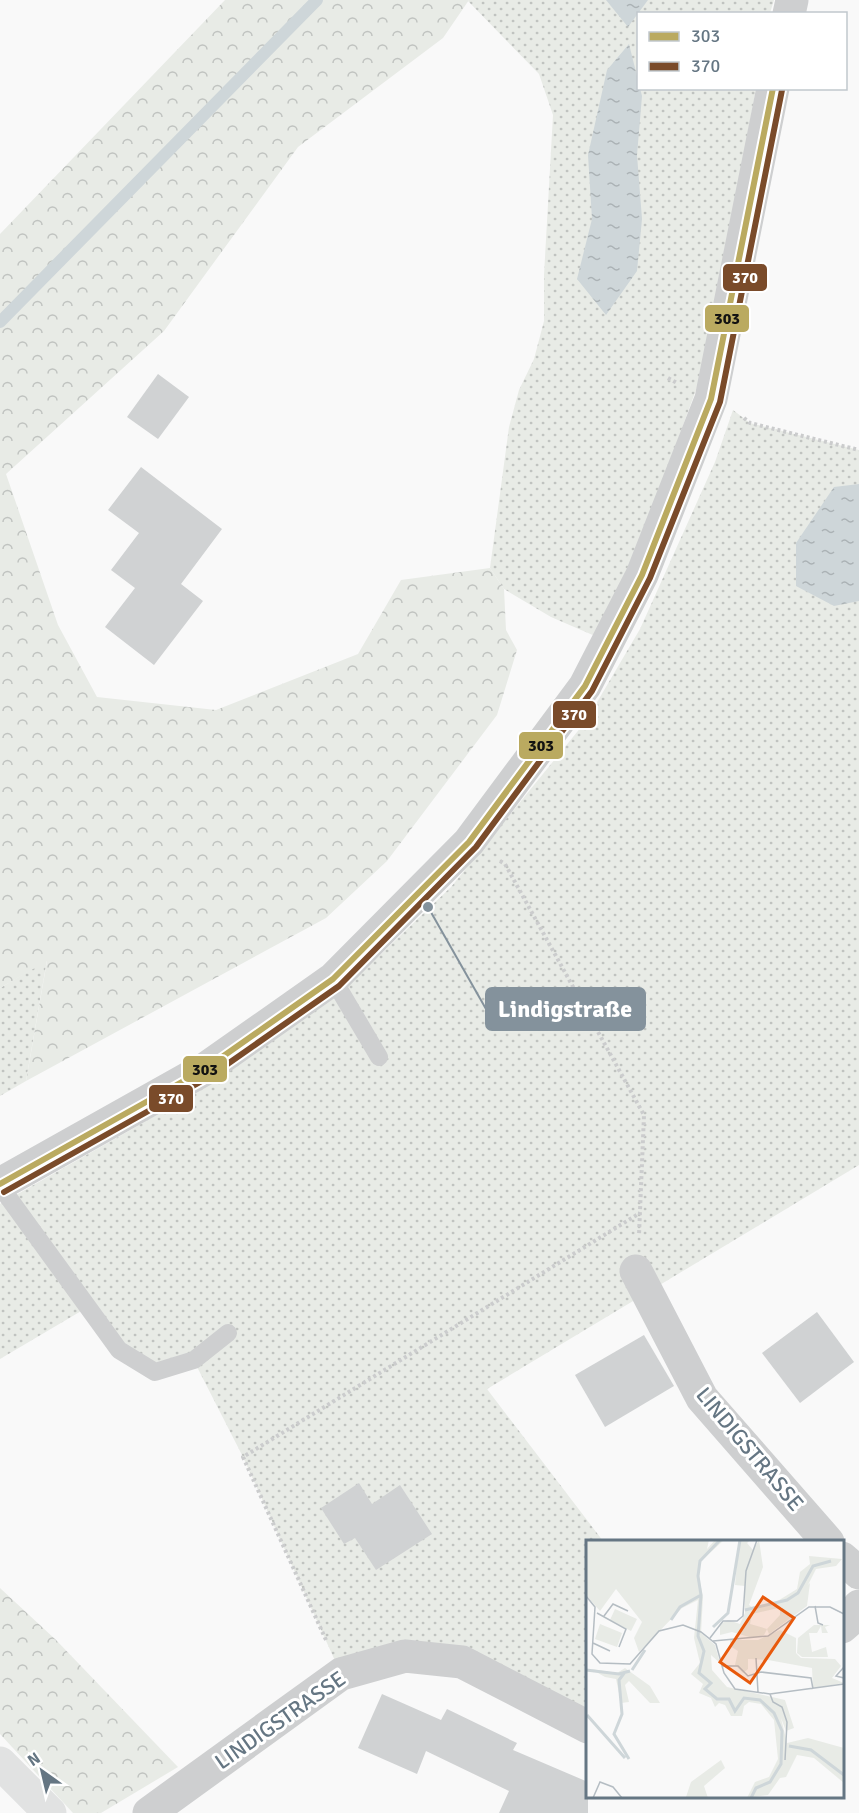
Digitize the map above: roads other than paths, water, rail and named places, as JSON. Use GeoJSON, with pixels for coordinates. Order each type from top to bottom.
{"type":"FeatureCollection","features":[{"type":"Feature","properties":{"kind":"street"},"geometry":{"type":"LineString","coordinates":[[0,1185],[205,1069],[333,979],[469,842],[585,686],[642,575],[711,399],[773,90]]}},
{"type":"Feature","properties":{"kind":"street","name":"LINDIGSTRASSE"},"geometry":{"type":"LineString","coordinates":[[636,1271],[702,1398],[826,1540]]}},
{"type":"Feature","properties":{"kind":"street"},"geometry":{"type":"LineString","coordinates":[[844,1559],[859,1573]]}},
{"type":"Feature","properties":{"kind":"street"},"geometry":{"type":"LineString","coordinates":[[844,1626],[859,1606]]}},
{"type":"Feature","properties":{"kind":"street","name":"LINDIGSTRASSE"},"geometry":{"type":"LineString","coordinates":[[149,1813],[341,1674],[405,1656],[462,1662],[586,1726]]}},
{"type":"Feature","properties":{"kind":"street"},"geometry":{"type":"LineString","coordinates":[[0,1763],[50,1813]]}},
{"type":"Feature","properties":{"kind":"lane"},"geometry":{"type":"LineString","coordinates":[[333,979],[379,1057]]}},
{"type":"Feature","properties":{"kind":"lane"},"geometry":{"type":"LineString","coordinates":[[0,1185],[119,1350],[155,1372],[194,1360],[228,1333]]}},
{"type":"Feature","properties":{"kind":"water"},"geometry":{"type":"Polygon","coordinates":[[[606,0],[648,0],[628,27],[606,0]]]}},
{"type":"Feature","properties":{"kind":"water"},"geometry":{"type":"Polygon","coordinates":[[[629,44],[637,76],[637,90],[640,90],[642,96],[637,155],[642,219],[637,271],[606,315],[577,279],[592,219],[588,155],[607,70],[629,44]]]}},
{"type":"Feature","properties":{"kind":"water"},"geometry":{"type":"Polygon","coordinates":[[[859,484],[859,601],[834,606],[796,586],[796,543],[834,487],[859,484]]]}},
{"type":"Feature","properties":{"kind":"waterway"},"geometry":{"type":"LineString","coordinates":[[0,322],[317,0]]}},
{"type":"Feature","properties":{"kind":"place","name":"Lindigstraße"},"geometry":{"type":"Point","coordinates":[428,907]}}]}
